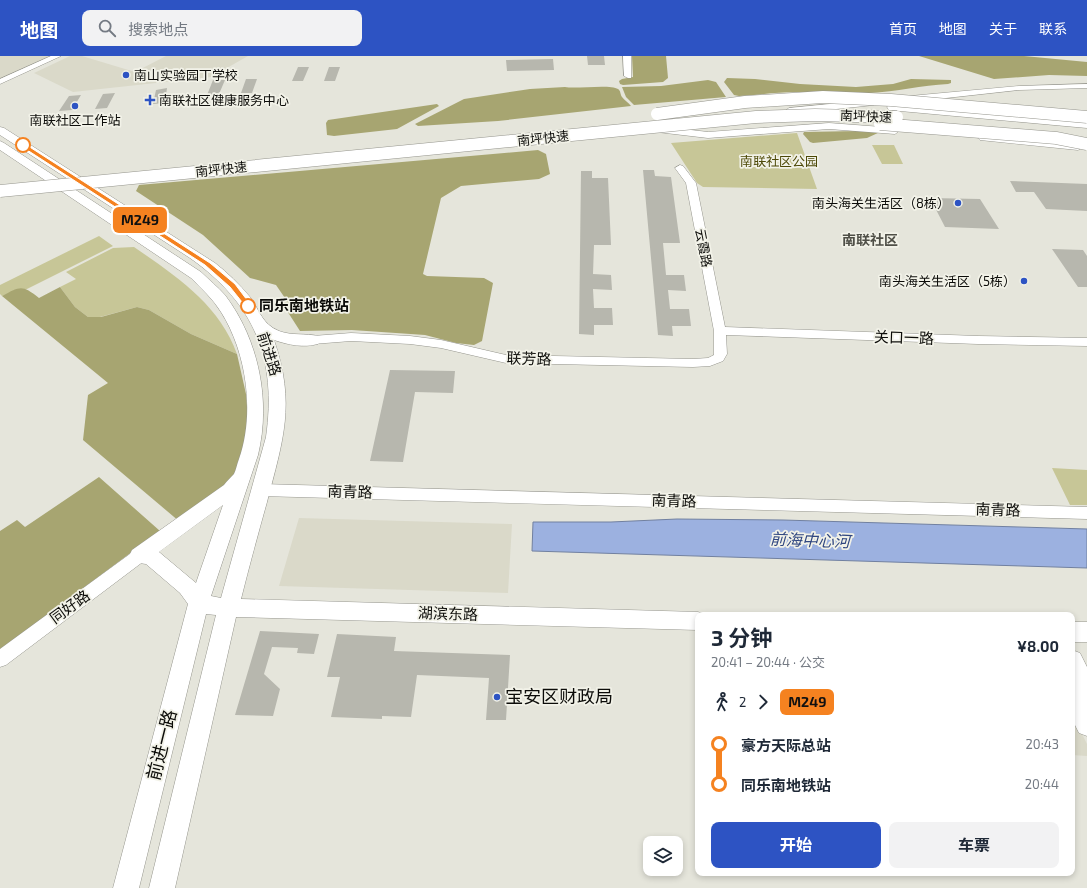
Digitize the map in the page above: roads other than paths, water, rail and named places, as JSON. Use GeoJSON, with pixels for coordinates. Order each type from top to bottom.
{"type":"FeatureCollection","features":[{"type":"Feature","properties":{"kind":"highway"},"geometry":{"type":"LineString","coordinates":[[638,122],[745,102],[823,97],[891,100],[1087,117]]}},
{"type":"Feature","properties":{"kind":"highway","name":"南坪快速"},"geometry":{"type":"LineString","coordinates":[[0,180],[638,122],[748,107],[848,105],[1087,124]]}},
{"type":"Feature","properties":{"kind":"highway","name":"南坪快速"},"geometry":{"type":"LineString","coordinates":[[0,191],[756,117],[815,115],[897,117],[1087,134]]}},
{"type":"Feature","properties":{"kind":"highway"},"geometry":{"type":"LineString","coordinates":[[523,140],[646,136],[730,127],[794,123],[862,123],[1056,138],[1087,144]]}},
{"type":"Feature","properties":{"kind":"main road","name":"前进路"},"geometry":{"type":"LineString","coordinates":[[0,130],[208,264],[233,285],[261,328],[277,378],[279,411],[276,437],[228,608]]}},
{"type":"Feature","properties":{"kind":"main road","name":"前进路"},"geometry":{"type":"LineString","coordinates":[[0,145],[182,266],[208,286],[220,299],[240,337],[249,361],[255,414],[254,432],[249,455],[199,602]]}},
{"type":"Feature","properties":{"kind":"main road"},"geometry":{"type":"LineString","coordinates":[[261,328],[277,337],[286,339],[313,340]]}},
{"type":"Feature","properties":{"kind":"main road"},"geometry":{"type":"LineString","coordinates":[[253,390],[258,395],[265,395],[276,390],[277,378],[282,358],[288,351],[306,341],[313,340]]}},
{"type":"Feature","properties":{"kind":"main road"},"geometry":{"type":"LineString","coordinates":[[255,414],[261,407],[268,405],[275,406],[279,411]]}},
{"type":"Feature","properties":{"kind":"main road"},"geometry":{"type":"LineString","coordinates":[[139,556],[230,490],[241,478]]}},
{"type":"Feature","properties":{"kind":"main road"},"geometry":{"type":"LineString","coordinates":[[139,556],[150,556],[187,587],[199,602]]}},
{"type":"Feature","properties":{"kind":"main road","name":"湖滨东路"},"geometry":{"type":"LineString","coordinates":[[199,602],[207,605],[228,608],[695,621]]}},
{"type":"Feature","properties":{"kind":"main road","name":"前进一路"},"geometry":{"type":"LineString","coordinates":[[126,888],[199,602]]}},
{"type":"Feature","properties":{"kind":"main road","name":"前进一路"},"geometry":{"type":"LineString","coordinates":[[162,888],[228,608]]}},
{"type":"Feature","properties":{"kind":"main road"},"geometry":{"type":"LineString","coordinates":[[1075,632],[1087,632]]}},
{"type":"Feature","properties":{"kind":"main road"},"geometry":{"type":"LineString","coordinates":[[1075,666],[1087,689]]}},
{"type":"Feature","properties":{"kind":"main road"},"geometry":{"type":"LineString","coordinates":[[1075,701],[1087,725]]}},
{"type":"Feature","properties":{"kind":"street"},"geometry":{"type":"LineString","coordinates":[[0,82],[57,56]]}},
{"type":"Feature","properties":{"kind":"street"},"geometry":{"type":"LineString","coordinates":[[627,56],[628,76]]}},
{"type":"Feature","properties":{"kind":"street"},"geometry":{"type":"LineString","coordinates":[[147,176],[638,122],[1019,88],[1087,86]]}},
{"type":"Feature","properties":{"kind":"street"},"geometry":{"type":"LineString","coordinates":[[638,122],[708,135],[835,126],[1087,147]]}},
{"type":"Feature","properties":{"kind":"street","name":"云霞路"},"geometry":{"type":"LineString","coordinates":[[680,168],[691,183],[720,331]]}},
{"type":"Feature","properties":{"kind":"street","name":"联芳路"},"geometry":{"type":"LineString","coordinates":[[313,340],[351,337],[416,340],[441,344],[506,359],[703,363],[714,360],[721,354],[720,331]]}},
{"type":"Feature","properties":{"kind":"street","name":"关口一路"},"geometry":{"type":"LineString","coordinates":[[720,331],[978,340],[1087,342]]}},
{"type":"Feature","properties":{"kind":"street","name":"南青路"},"geometry":{"type":"LineString","coordinates":[[261,490],[1087,512]]}},
{"type":"Feature","properties":{"kind":"street","name":"同好路"},"geometry":{"type":"LineString","coordinates":[[0,658],[139,556]]}},
{"type":"Feature","properties":{"kind":"water","name":"前海中心河"},"geometry":{"type":"Polygon","coordinates":[[[677,519],[783,520],[1087,529],[1087,568],[532,551],[533,522],[611,522],[677,519]]]}},
{"type":"Feature","properties":{"kind":"place","name":"南山实验园丁学校"},"geometry":{"type":"Point","coordinates":[126,75]}},
{"type":"Feature","properties":{"kind":"place","name":"南联社区健康服务中心"},"geometry":{"type":"Point","coordinates":[150,100]}},
{"type":"Feature","properties":{"kind":"place","name":"南联社区工作站"},"geometry":{"type":"Point","coordinates":[75,106]}},
{"type":"Feature","properties":{"kind":"place","name":"南头海关生活区（8栋）"},"geometry":{"type":"Point","coordinates":[958,203]}},
{"type":"Feature","properties":{"kind":"place","name":"南头海关生活区（5栋）"},"geometry":{"type":"Point","coordinates":[1024,281]}},
{"type":"Feature","properties":{"kind":"place","name":"同乐南地铁站"},"geometry":{"type":"Point","coordinates":[248,306]}},
{"type":"Feature","properties":{"kind":"place","name":"宝安区财政局"},"geometry":{"type":"Point","coordinates":[497,697]}},
{"type":"Feature","properties":{"kind":"district","name":"南联社区"},"geometry":{"type":"Point","coordinates":[870,240]}},
{"type":"Feature","properties":{"kind":"park label","name":"南联社区公园"},"geometry":{"type":"Point","coordinates":[779,161]}}]}
